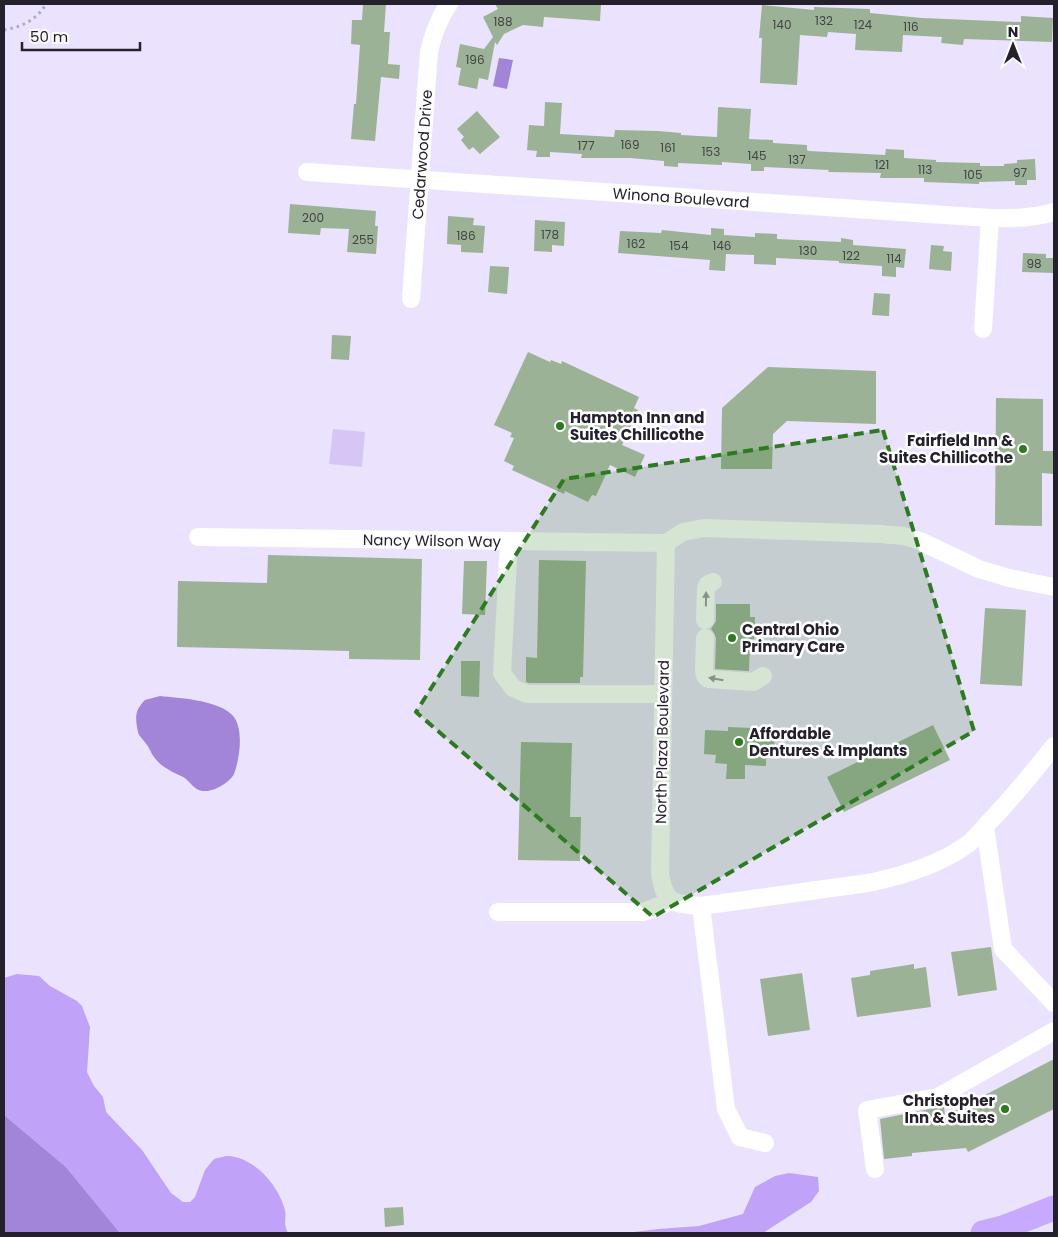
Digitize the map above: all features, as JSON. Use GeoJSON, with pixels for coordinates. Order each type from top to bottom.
{"type":"FeatureCollection","features":[{"type":"Feature","properties":{"kind":"highway"},"geometry":{"type":"LineString","coordinates":[[983,1233],[1003,1228],[1054,1208]]}},
{"type":"Feature","properties":{"kind":"street","name":"Cedarwood Drive"},"geometry":{"type":"LineString","coordinates":[[411,299],[428,52],[442,7]]}},
{"type":"Feature","properties":{"kind":"street","name":"Winona Boulevard"},"geometry":{"type":"LineString","coordinates":[[307,172],[990,218],[1013,219],[1054,212]]}},
{"type":"Feature","properties":{"kind":"street"},"geometry":{"type":"LineString","coordinates":[[984,329],[990,218]]}},
{"type":"Feature","properties":{"kind":"street"},"geometry":{"type":"LineString","coordinates":[[666,543],[683,532],[704,528],[904,536],[920,541],[994,574],[1054,586]]}},
{"type":"Feature","properties":{"kind":"street","name":"Nancy Wilson Way"},"geometry":{"type":"LineString","coordinates":[[198,537],[666,543]]}},
{"type":"Feature","properties":{"kind":"street"},"geometry":{"type":"LineString","coordinates":[[509,541],[502,673],[513,688],[527,694],[662,694]]}},
{"type":"Feature","properties":{"kind":"street","name":"North Plaza Boulevard"},"geometry":{"type":"LineString","coordinates":[[666,543],[660,873],[662,889],[672,901]]}},
{"type":"Feature","properties":{"kind":"street"},"geometry":{"type":"LineString","coordinates":[[705,620],[706,588],[708,584],[713,582]]}},
{"type":"Feature","properties":{"kind":"street"},"geometry":{"type":"LineString","coordinates":[[705,638],[704,670],[705,676],[708,679],[753,682],[762,676]]}},
{"type":"Feature","properties":{"kind":"street"},"geometry":{"type":"LineString","coordinates":[[498,912],[643,912],[672,901],[683,905],[701,906],[895,878],[942,859],[968,844],[1007,804],[1054,746]]}},
{"type":"Feature","properties":{"kind":"street"},"geometry":{"type":"LineString","coordinates":[[984,827],[1003,949],[1054,1003]]}},
{"type":"Feature","properties":{"kind":"street"},"geometry":{"type":"LineString","coordinates":[[701,906],[726,1109],[740,1137],[765,1143]]}},
{"type":"Feature","properties":{"kind":"street"},"geometry":{"type":"LineString","coordinates":[[875,1169],[867,1110],[938,1097],[1054,1031]]}},
{"type":"Feature","properties":{"kind":"path"},"geometry":{"type":"LineString","coordinates":[[4,30],[20,27],[37,16],[46,4]]}},
{"type":"Feature","properties":{"kind":"highlighted area"},"geometry":{"type":"Polygon","coordinates":[[[883,430],[974,731],[653,917],[416,712],[564,479],[883,430]]]}},
{"type":"Feature","properties":{"kind":"shaded area"},"geometry":{"type":"Polygon","coordinates":[[[499,58],[513,60],[507,89],[493,86],[499,58]]]}},
{"type":"Feature","properties":{"kind":"shaded area"},"geometry":{"type":"Polygon","coordinates":[[[333,429],[365,432],[362,467],[329,464],[333,429]]]}},
{"type":"Feature","properties":{"kind":"shaded area"},"geometry":{"type":"Polygon","coordinates":[[[160,696],[206,702],[223,709],[235,718],[238,725],[240,742],[238,759],[234,774],[226,783],[210,791],[198,790],[184,778],[159,763],[139,735],[136,714],[145,700],[160,696]]]}},
{"type":"Feature","properties":{"kind":"shaded area"},"geometry":{"type":"Polygon","coordinates":[[[17,974],[39,976],[50,986],[77,1001],[82,1006],[90,1027],[87,1072],[94,1086],[103,1097],[106,1112],[142,1150],[171,1193],[183,1202],[190,1202],[195,1197],[205,1170],[214,1159],[227,1156],[238,1158],[256,1167],[276,1190],[285,1210],[285,1225],[288,1233],[120,1233],[66,1167],[4,1115],[4,978],[17,974]]]}},
{"type":"Feature","properties":{"kind":"shaded area"},"geometry":{"type":"Polygon","coordinates":[[[4,1115],[66,1167],[120,1233],[4,1233],[4,1115]]]}},
{"type":"Feature","properties":{"kind":"shaded area"},"geometry":{"type":"Polygon","coordinates":[[[789,1173],[818,1177],[819,1191],[811,1202],[763,1233],[626,1233],[699,1226],[743,1214],[755,1187],[775,1176],[789,1173]]]}},
{"type":"Feature","properties":{"kind":"building"},"geometry":{"type":"Polygon","coordinates":[[[363,4],[386,4],[384,32],[390,32],[388,64],[400,65],[399,79],[381,77],[375,141],[351,139],[354,104],[356,104],[360,45],[351,44],[352,20],[362,20],[363,4]]]}},
{"type":"Feature","properties":{"kind":"building"},"geometry":{"type":"Polygon","coordinates":[[[495,4],[601,4],[600,21],[544,17],[543,27],[523,25],[504,34],[497,45],[495,42],[488,80],[479,78],[477,89],[458,85],[461,68],[456,67],[460,44],[484,49],[493,37],[483,17],[498,9],[495,4]]]}},
{"type":"Feature","properties":{"kind":"building"},"geometry":{"type":"Polygon","coordinates":[[[762,5],[814,10],[814,7],[870,9],[870,13],[922,18],[1021,22],[1021,16],[1053,18],[1052,42],[964,39],[963,45],[941,43],[942,37],[903,35],[902,52],[855,50],[856,34],[828,32],[827,37],[800,35],[797,85],[760,83],[762,38],[759,38],[762,5]]]}},
{"type":"Feature","properties":{"kind":"building"},"geometry":{"type":"Polygon","coordinates":[[[545,102],[562,103],[560,134],[614,137],[615,130],[658,131],[681,133],[681,135],[717,137],[718,107],[751,109],[749,139],[773,140],[773,143],[807,145],[807,150],[809,151],[885,155],[886,149],[904,150],[904,158],[936,160],[936,162],[980,163],[980,166],[1004,166],[1004,164],[1017,163],[1017,160],[1035,159],[1036,180],[1027,180],[1027,185],[1015,185],[1015,181],[979,182],[979,184],[924,182],[924,178],[880,178],[881,173],[828,172],[829,170],[764,167],[764,171],[751,171],[751,164],[722,162],[722,165],[678,163],[678,167],[664,166],[664,161],[630,158],[581,158],[582,154],[550,152],[550,157],[536,157],[537,151],[527,150],[529,125],[544,126],[545,102]]]}},
{"type":"Feature","properties":{"kind":"building"},"geometry":{"type":"Polygon","coordinates":[[[477,111],[500,137],[480,154],[473,147],[469,150],[461,140],[464,137],[457,129],[477,111]]]}},
{"type":"Feature","properties":{"kind":"building"},"geometry":{"type":"Polygon","coordinates":[[[290,204],[376,211],[375,226],[378,226],[376,254],[347,252],[349,229],[321,228],[320,235],[288,233],[290,204]]]}},
{"type":"Feature","properties":{"kind":"building"},"geometry":{"type":"Polygon","coordinates":[[[448,216],[474,218],[473,225],[485,226],[483,253],[461,252],[461,245],[447,244],[448,216]]]}},
{"type":"Feature","properties":{"kind":"building"},"geometry":{"type":"Polygon","coordinates":[[[535,220],[565,222],[564,246],[552,245],[552,252],[534,251],[535,220]]]}},
{"type":"Feature","properties":{"kind":"building"},"geometry":{"type":"Polygon","coordinates":[[[711,228],[724,229],[724,235],[755,237],[755,233],[777,234],[777,239],[841,242],[841,238],[853,240],[853,245],[906,249],[904,268],[896,267],[896,277],[882,276],[882,266],[839,263],[839,261],[776,258],[776,265],[754,264],[754,255],[726,254],[725,271],[709,270],[710,260],[618,253],[620,231],[661,233],[662,230],[711,235],[711,228]]]}},
{"type":"Feature","properties":{"kind":"building"},"geometry":{"type":"Polygon","coordinates":[[[931,245],[944,246],[943,251],[952,252],[951,271],[929,269],[931,245]]]}},
{"type":"Feature","properties":{"kind":"building"},"geometry":{"type":"Polygon","coordinates":[[[1023,253],[1046,254],[1046,258],[1054,258],[1054,273],[1022,272],[1023,253]]]}},
{"type":"Feature","properties":{"kind":"building"},"geometry":{"type":"Polygon","coordinates":[[[490,266],[509,267],[507,294],[488,292],[490,266]]]}},
{"type":"Feature","properties":{"kind":"building"},"geometry":{"type":"Polygon","coordinates":[[[874,293],[890,294],[889,316],[872,315],[874,293]]]}},
{"type":"Feature","properties":{"kind":"building"},"geometry":{"type":"Polygon","coordinates":[[[332,335],[351,336],[349,360],[331,359],[332,335]]]}},
{"type":"Feature","properties":{"kind":"building","name":"Hampton Inn and Suites Chillicothe"},"geometry":{"type":"Polygon","coordinates":[[[528,352],[550,362],[551,360],[561,364],[562,361],[639,397],[634,408],[638,410],[622,445],[645,455],[635,477],[610,465],[596,496],[592,495],[588,502],[565,491],[564,494],[512,470],[514,466],[504,461],[514,438],[510,437],[512,433],[494,425],[528,352]]]}},
{"type":"Feature","properties":{"kind":"building"},"geometry":{"type":"Polygon","coordinates":[[[768,367],[876,371],[876,424],[787,421],[773,434],[772,469],[721,469],[722,408],[768,367]]]}},
{"type":"Feature","properties":{"kind":"building"},"geometry":{"type":"Polygon","coordinates":[[[996,398],[1043,399],[1043,451],[1054,451],[1054,474],[1042,473],[1042,526],[995,525],[996,398]]]}},
{"type":"Feature","properties":{"kind":"building"},"geometry":{"type":"Polygon","coordinates":[[[268,555],[422,559],[420,660],[349,659],[349,651],[177,647],[178,581],[267,583],[268,555]]]}},
{"type":"Feature","properties":{"kind":"building"},"geometry":{"type":"Polygon","coordinates":[[[539,560],[586,561],[583,677],[580,677],[580,683],[526,682],[526,657],[537,658],[539,560]]]}},
{"type":"Feature","properties":{"kind":"building"},"geometry":{"type":"Polygon","coordinates":[[[464,561],[487,561],[485,615],[462,614],[464,561]]]}},
{"type":"Feature","properties":{"kind":"building","name":"Central Ohio Primary Care"},"geometry":{"type":"Polygon","coordinates":[[[716,604],[750,604],[750,617],[755,617],[754,639],[750,639],[749,671],[715,669],[716,638],[711,629],[716,621],[716,604]]]}},
{"type":"Feature","properties":{"kind":"building"},"geometry":{"type":"Polygon","coordinates":[[[985,608],[1026,610],[1022,686],[980,684],[985,608]]]}},
{"type":"Feature","properties":{"kind":"building"},"geometry":{"type":"Polygon","coordinates":[[[461,661],[480,661],[479,697],[461,696],[461,661]]]}},
{"type":"Feature","properties":{"kind":"building"},"geometry":{"type":"Polygon","coordinates":[[[933,725],[950,760],[844,812],[827,777],[933,725]]]}},
{"type":"Feature","properties":{"kind":"building","name":"Affordable Dentures & Implants"},"geometry":{"type":"Polygon","coordinates":[[[728,727],[775,729],[774,755],[766,755],[766,766],[745,765],[745,779],[726,779],[727,764],[715,763],[716,755],[704,754],[705,730],[728,731],[728,727]]]}},
{"type":"Feature","properties":{"kind":"building"},"geometry":{"type":"Polygon","coordinates":[[[521,742],[572,743],[570,817],[581,817],[580,861],[518,860],[521,742]]]}},
{"type":"Feature","properties":{"kind":"building"},"geometry":{"type":"Polygon","coordinates":[[[991,947],[997,990],[958,996],[951,952],[991,947]]]}},
{"type":"Feature","properties":{"kind":"building"},"geometry":{"type":"Polygon","coordinates":[[[914,964],[914,969],[926,967],[931,1007],[857,1017],[851,978],[870,975],[870,971],[914,964]]]}},
{"type":"Feature","properties":{"kind":"building"},"geometry":{"type":"Polygon","coordinates":[[[802,973],[810,1030],[768,1036],[760,979],[802,973]]]}},
{"type":"Feature","properties":{"kind":"building","name":"Christopher Inn & Suites"},"geometry":{"type":"Polygon","coordinates":[[[1054,1059],[1054,1109],[968,1152],[966,1148],[912,1153],[912,1156],[884,1159],[880,1119],[944,1106],[945,1116],[1054,1059]]]}},
{"type":"Feature","properties":{"kind":"building"},"geometry":{"type":"Polygon","coordinates":[[[403,1207],[404,1225],[385,1227],[384,1208],[403,1207]]]}},
{"type":"Feature","properties":{"kind":"place","name":"Hampton Inn and Suites Chillicothe"},"geometry":{"type":"Point","coordinates":[560,426]}},
{"type":"Feature","properties":{"kind":"place","name":"Fairfield Inn & Suites Chillicothe"},"geometry":{"type":"Point","coordinates":[1023,449]}},
{"type":"Feature","properties":{"kind":"place","name":"Central Ohio Primary Care"},"geometry":{"type":"Point","coordinates":[732,638]}},
{"type":"Feature","properties":{"kind":"place","name":"Affordable Dentures & Implants"},"geometry":{"type":"Point","coordinates":[739,742]}},
{"type":"Feature","properties":{"kind":"place","name":"Christopher Inn & Suites"},"geometry":{"type":"Point","coordinates":[1005,1109]}}]}
